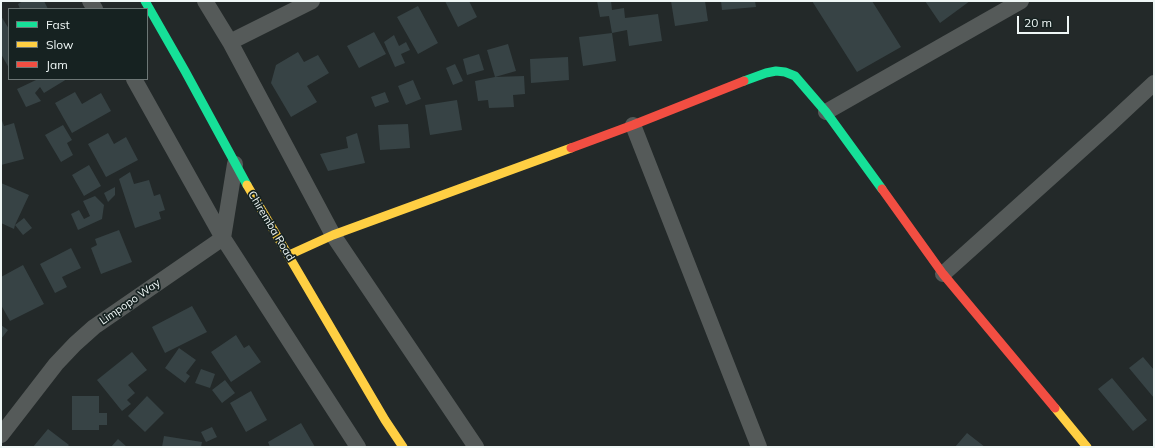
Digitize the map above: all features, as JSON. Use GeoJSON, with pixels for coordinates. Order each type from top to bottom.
{"type":"FeatureCollection","features":[{"type":"Feature","properties":{"kind":"street","name":"Chiremba Road"},"geometry":{"type":"LineString","coordinates":[[145,1],[235,164],[385,420],[403,447]]}},
{"type":"Feature","properties":{"kind":"street"},"geometry":{"type":"LineString","coordinates":[[205,1],[230,42],[333,235],[476,447]]}},
{"type":"Feature","properties":{"kind":"street"},"geometry":{"type":"LineString","coordinates":[[230,42],[312,1]]}},
{"type":"Feature","properties":{"kind":"street"},"geometry":{"type":"LineString","coordinates":[[826,112],[1021,1]]}},
{"type":"Feature","properties":{"kind":"street"},"geometry":{"type":"LineString","coordinates":[[289,255],[333,235],[633,125],[766,73],[776,71],[785,72],[795,76],[826,112],[943,274],[1087,447]]}},
{"type":"Feature","properties":{"kind":"street"},"geometry":{"type":"LineString","coordinates":[[135,80],[223,238],[358,447]]}},
{"type":"Feature","properties":{"kind":"street"},"geometry":{"type":"LineString","coordinates":[[943,274],[1154,83]]}},
{"type":"Feature","properties":{"kind":"street"},"geometry":{"type":"LineString","coordinates":[[633,125],[759,447]]}},
{"type":"Feature","properties":{"kind":"street"},"geometry":{"type":"LineString","coordinates":[[223,238],[235,164]]}},
{"type":"Feature","properties":{"kind":"street","name":"Limpopo Way"},"geometry":{"type":"LineString","coordinates":[[1,436],[56,364],[94,327],[223,238]]}},
{"type":"Feature","properties":{"kind":"building"},"geometry":{"type":"Polygon","coordinates":[[[23,1],[44,1],[48,8],[20,8],[18,4],[23,1]]]}},
{"type":"Feature","properties":{"kind":"building"},"geometry":{"type":"Polygon","coordinates":[[[445,1],[469,1],[477,17],[458,27],[445,1]]]}},
{"type":"Feature","properties":{"kind":"building"},"geometry":{"type":"Polygon","coordinates":[[[597,1],[611,1],[612,10],[624,8],[625,18],[658,14],[662,41],[629,46],[627,30],[612,33],[609,16],[600,17],[597,1]]]}},
{"type":"Feature","properties":{"kind":"building"},"geometry":{"type":"Polygon","coordinates":[[[671,1],[705,1],[708,21],[675,26],[671,1]]]}},
{"type":"Feature","properties":{"kind":"building"},"geometry":{"type":"Polygon","coordinates":[[[721,1],[755,1],[756,7],[722,10],[721,1]]]}},
{"type":"Feature","properties":{"kind":"building"},"geometry":{"type":"Polygon","coordinates":[[[812,1],[872,1],[901,47],[857,72],[812,1]]]}},
{"type":"Feature","properties":{"kind":"building"},"geometry":{"type":"Polygon","coordinates":[[[925,1],[970,1],[940,23],[925,1]]]}},
{"type":"Feature","properties":{"kind":"building"},"geometry":{"type":"Polygon","coordinates":[[[418,6],[438,43],[418,54],[397,17],[418,6]]]}},
{"type":"Feature","properties":{"kind":"building"},"geometry":{"type":"Polygon","coordinates":[[[1,16],[8,27],[8,66],[1,54],[1,16]]]}},
{"type":"Feature","properties":{"kind":"building"},"geometry":{"type":"Polygon","coordinates":[[[374,32],[386,54],[359,68],[347,46],[374,32]]]}},
{"type":"Feature","properties":{"kind":"building"},"geometry":{"type":"Polygon","coordinates":[[[612,33],[616,61],[583,66],[579,37],[612,33]]]}},
{"type":"Feature","properties":{"kind":"building"},"geometry":{"type":"Polygon","coordinates":[[[394,35],[399,46],[406,42],[410,50],[401,54],[405,63],[395,67],[384,42],[394,35]]]}},
{"type":"Feature","properties":{"kind":"building"},"geometry":{"type":"Polygon","coordinates":[[[508,44],[516,71],[495,77],[487,50],[508,44]]]}},
{"type":"Feature","properties":{"kind":"building"},"geometry":{"type":"Polygon","coordinates":[[[298,52],[304,62],[318,55],[329,73],[307,86],[317,102],[291,117],[271,83],[276,65],[298,52]]]}},
{"type":"Feature","properties":{"kind":"building"},"geometry":{"type":"Polygon","coordinates":[[[479,54],[484,70],[467,75],[463,59],[479,54]]]}},
{"type":"Feature","properties":{"kind":"building"},"geometry":{"type":"Polygon","coordinates":[[[568,57],[569,80],[531,83],[530,59],[568,57]]]}},
{"type":"Feature","properties":{"kind":"building"},"geometry":{"type":"Polygon","coordinates":[[[455,64],[463,81],[453,85],[446,68],[455,64]]]}},
{"type":"Feature","properties":{"kind":"building"},"geometry":{"type":"Polygon","coordinates":[[[524,76],[525,94],[513,95],[514,107],[489,108],[488,100],[478,101],[475,81],[495,77],[524,76]]]}},
{"type":"Feature","properties":{"kind":"building"},"geometry":{"type":"Polygon","coordinates":[[[36,80],[65,80],[44,93],[40,87],[35,93],[41,101],[26,107],[17,89],[36,80]]]}},
{"type":"Feature","properties":{"kind":"building"},"geometry":{"type":"Polygon","coordinates":[[[413,80],[421,99],[406,105],[398,86],[413,80]]]}},
{"type":"Feature","properties":{"kind":"building"},"geometry":{"type":"Polygon","coordinates":[[[75,92],[82,104],[101,93],[111,111],[72,133],[55,103],[75,92]]]}},
{"type":"Feature","properties":{"kind":"building"},"geometry":{"type":"Polygon","coordinates":[[[385,92],[389,102],[375,107],[371,97],[385,92]]]}},
{"type":"Feature","properties":{"kind":"building"},"geometry":{"type":"Polygon","coordinates":[[[457,100],[462,130],[430,135],[425,105],[457,100]]]}},
{"type":"Feature","properties":{"kind":"building"},"geometry":{"type":"Polygon","coordinates":[[[1,118],[4,126],[14,123],[24,159],[1,165],[1,118]]]}},
{"type":"Feature","properties":{"kind":"building"},"geometry":{"type":"Polygon","coordinates":[[[408,124],[410,148],[380,150],[378,125],[408,124]]]}},
{"type":"Feature","properties":{"kind":"building"},"geometry":{"type":"Polygon","coordinates":[[[63,125],[72,140],[67,143],[73,155],[61,162],[45,135],[63,125]]]}},
{"type":"Feature","properties":{"kind":"building"},"geometry":{"type":"Polygon","coordinates":[[[108,133],[114,144],[126,137],[138,160],[106,177],[88,144],[108,133]]]}},
{"type":"Feature","properties":{"kind":"building"},"geometry":{"type":"Polygon","coordinates":[[[357,133],[365,163],[328,171],[320,154],[348,148],[346,137],[357,133]]]}},
{"type":"Feature","properties":{"kind":"building"},"geometry":{"type":"Polygon","coordinates":[[[89,165],[101,186],[84,196],[72,175],[89,165]]]}},
{"type":"Feature","properties":{"kind":"building"},"geometry":{"type":"Polygon","coordinates":[[[130,172],[134,184],[149,180],[154,196],[160,194],[165,210],[159,212],[161,219],[135,228],[119,179],[130,172]]]}},
{"type":"Feature","properties":{"kind":"building"},"geometry":{"type":"Polygon","coordinates":[[[1,183],[29,195],[14,229],[1,223],[1,183]]]}},
{"type":"Feature","properties":{"kind":"building"},"geometry":{"type":"Polygon","coordinates":[[[115,187],[115,195],[108,202],[104,193],[115,187]]]}},
{"type":"Feature","properties":{"kind":"building"},"geometry":{"type":"Polygon","coordinates":[[[95,196],[104,205],[102,219],[78,230],[71,214],[79,210],[84,219],[90,216],[83,201],[95,196]]]}},
{"type":"Feature","properties":{"kind":"building"},"geometry":{"type":"Polygon","coordinates":[[[24,218],[32,228],[23,235],[15,225],[24,218]]]}},
{"type":"Feature","properties":{"kind":"building"},"geometry":{"type":"Polygon","coordinates":[[[119,230],[132,262],[101,274],[91,248],[97,245],[95,239],[119,230]]]}},
{"type":"Feature","properties":{"kind":"building"},"geometry":{"type":"Polygon","coordinates":[[[71,248],[81,268],[62,277],[67,287],[55,293],[40,264],[71,248]]]}},
{"type":"Feature","properties":{"kind":"building"},"geometry":{"type":"Polygon","coordinates":[[[23,265],[44,304],[10,321],[1,305],[1,277],[23,265]]]}},
{"type":"Feature","properties":{"kind":"building"},"geometry":{"type":"Polygon","coordinates":[[[192,306],[207,332],[165,353],[152,327],[192,306]]]}},
{"type":"Feature","properties":{"kind":"building"},"geometry":{"type":"Polygon","coordinates":[[[1,325],[8,330],[1,339],[1,325]]]}},
{"type":"Feature","properties":{"kind":"building"},"geometry":{"type":"Polygon","coordinates":[[[236,335],[244,348],[249,345],[261,362],[231,382],[211,352],[236,335]]]}},
{"type":"Feature","properties":{"kind":"building"},"geometry":{"type":"Polygon","coordinates":[[[179,348],[196,360],[186,373],[190,376],[185,383],[165,368],[179,348]]]}},
{"type":"Feature","properties":{"kind":"building"},"geometry":{"type":"Polygon","coordinates":[[[132,352],[147,370],[128,385],[135,393],[127,400],[131,404],[122,411],[97,380],[132,352]]]}},
{"type":"Feature","properties":{"kind":"building"},"geometry":{"type":"Polygon","coordinates":[[[1143,357],[1154,370],[1154,398],[1129,368],[1143,357]]]}},
{"type":"Feature","properties":{"kind":"building"},"geometry":{"type":"Polygon","coordinates":[[[201,369],[215,374],[210,388],[195,383],[201,369]]]}},
{"type":"Feature","properties":{"kind":"building"},"geometry":{"type":"Polygon","coordinates":[[[1112,378],[1147,420],[1133,431],[1098,389],[1112,378]]]}},
{"type":"Feature","properties":{"kind":"building"},"geometry":{"type":"Polygon","coordinates":[[[225,380],[235,393],[222,403],[212,390],[225,380]]]}},
{"type":"Feature","properties":{"kind":"building"},"geometry":{"type":"Polygon","coordinates":[[[251,391],[267,420],[246,432],[230,403],[251,391]]]}},
{"type":"Feature","properties":{"kind":"building"},"geometry":{"type":"Polygon","coordinates":[[[72,396],[99,396],[99,413],[107,413],[107,425],[99,425],[99,430],[72,430],[72,396]]]}},
{"type":"Feature","properties":{"kind":"building"},"geometry":{"type":"Polygon","coordinates":[[[147,396],[164,413],[145,432],[128,416],[147,396]]]}},
{"type":"Feature","properties":{"kind":"building"},"geometry":{"type":"Polygon","coordinates":[[[301,423],[315,447],[270,447],[268,442],[301,423]]]}},
{"type":"Feature","properties":{"kind":"building"},"geometry":{"type":"Polygon","coordinates":[[[212,427],[217,437],[206,442],[201,432],[212,427]]]}},
{"type":"Feature","properties":{"kind":"building"},"geometry":{"type":"Polygon","coordinates":[[[48,429],[69,445],[67,447],[33,447],[48,429]]]}},
{"type":"Feature","properties":{"kind":"building"},"geometry":{"type":"Polygon","coordinates":[[[967,433],[985,447],[955,447],[967,433]]]}},
{"type":"Feature","properties":{"kind":"building"},"geometry":{"type":"Polygon","coordinates":[[[164,436],[202,442],[201,447],[162,447],[164,436]]]}},
{"type":"Feature","properties":{"kind":"building"},"geometry":{"type":"Polygon","coordinates":[[[118,439],[127,447],[111,447],[118,439]]]}},
{"type":"Feature","properties":{"kind":"traffic: fast"},"geometry":{"type":"LineString","coordinates":[[145,1],[247,185]]}},
{"type":"Feature","properties":{"kind":"traffic: fast"},"geometry":{"type":"LineString","coordinates":[[744,81],[776,71],[785,72],[795,76],[826,112],[882,189]]}},
{"type":"Feature","properties":{"kind":"traffic: slow"},"geometry":{"type":"LineString","coordinates":[[289,255],[333,235],[571,148]]}},
{"type":"Feature","properties":{"kind":"traffic: slow"},"geometry":{"type":"LineString","coordinates":[[247,185],[385,420],[403,447]]}},
{"type":"Feature","properties":{"kind":"traffic: slow"},"geometry":{"type":"LineString","coordinates":[[1055,408],[1087,447]]}},
{"type":"Feature","properties":{"kind":"traffic: jam"},"geometry":{"type":"LineString","coordinates":[[571,148],[744,81]]}},
{"type":"Feature","properties":{"kind":"traffic: jam"},"geometry":{"type":"LineString","coordinates":[[882,189],[943,274],[1055,408]]}}]}
